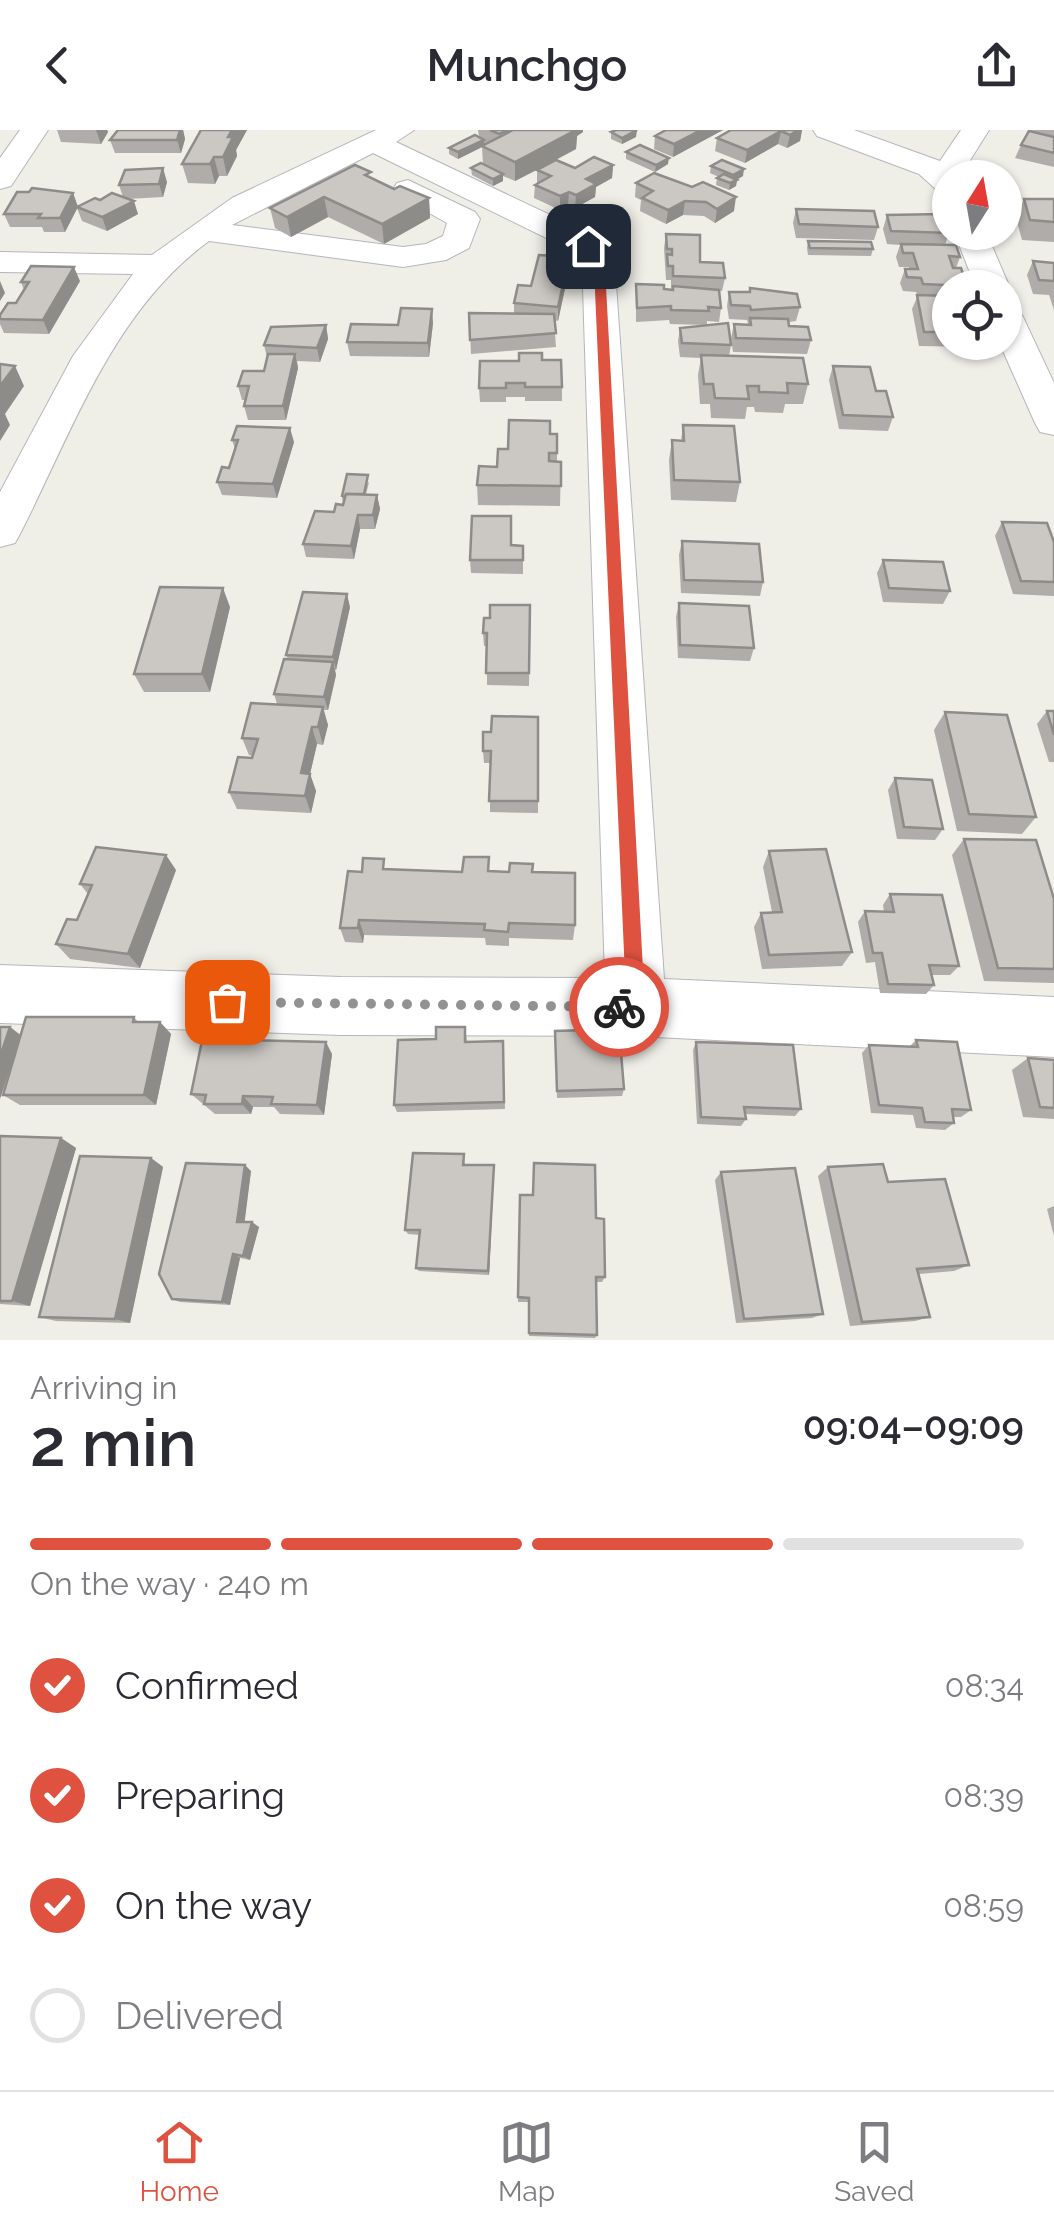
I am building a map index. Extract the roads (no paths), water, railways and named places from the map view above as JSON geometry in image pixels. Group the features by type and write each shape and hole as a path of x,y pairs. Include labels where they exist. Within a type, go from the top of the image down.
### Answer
{"street":[{"path":"0,180 34,130"},
{"path":"827,130 911,160 932,173"},
{"path":"959,160 975,130"},
{"path":"204,230 403,257 434,252 458,242 464,219 417,192 379,157"},
{"path":"0,532 83,374 117,319 160,264 204,230 326,164 379,157 588,246 598,256 636,1007"},
{"path":"0,262 160,264"},
{"path":"1022,335 1054,345"},
{"path":"1022,355 1054,423"},
{"path":"0,994 342,1006 636,1007 1054,1027"}]}
